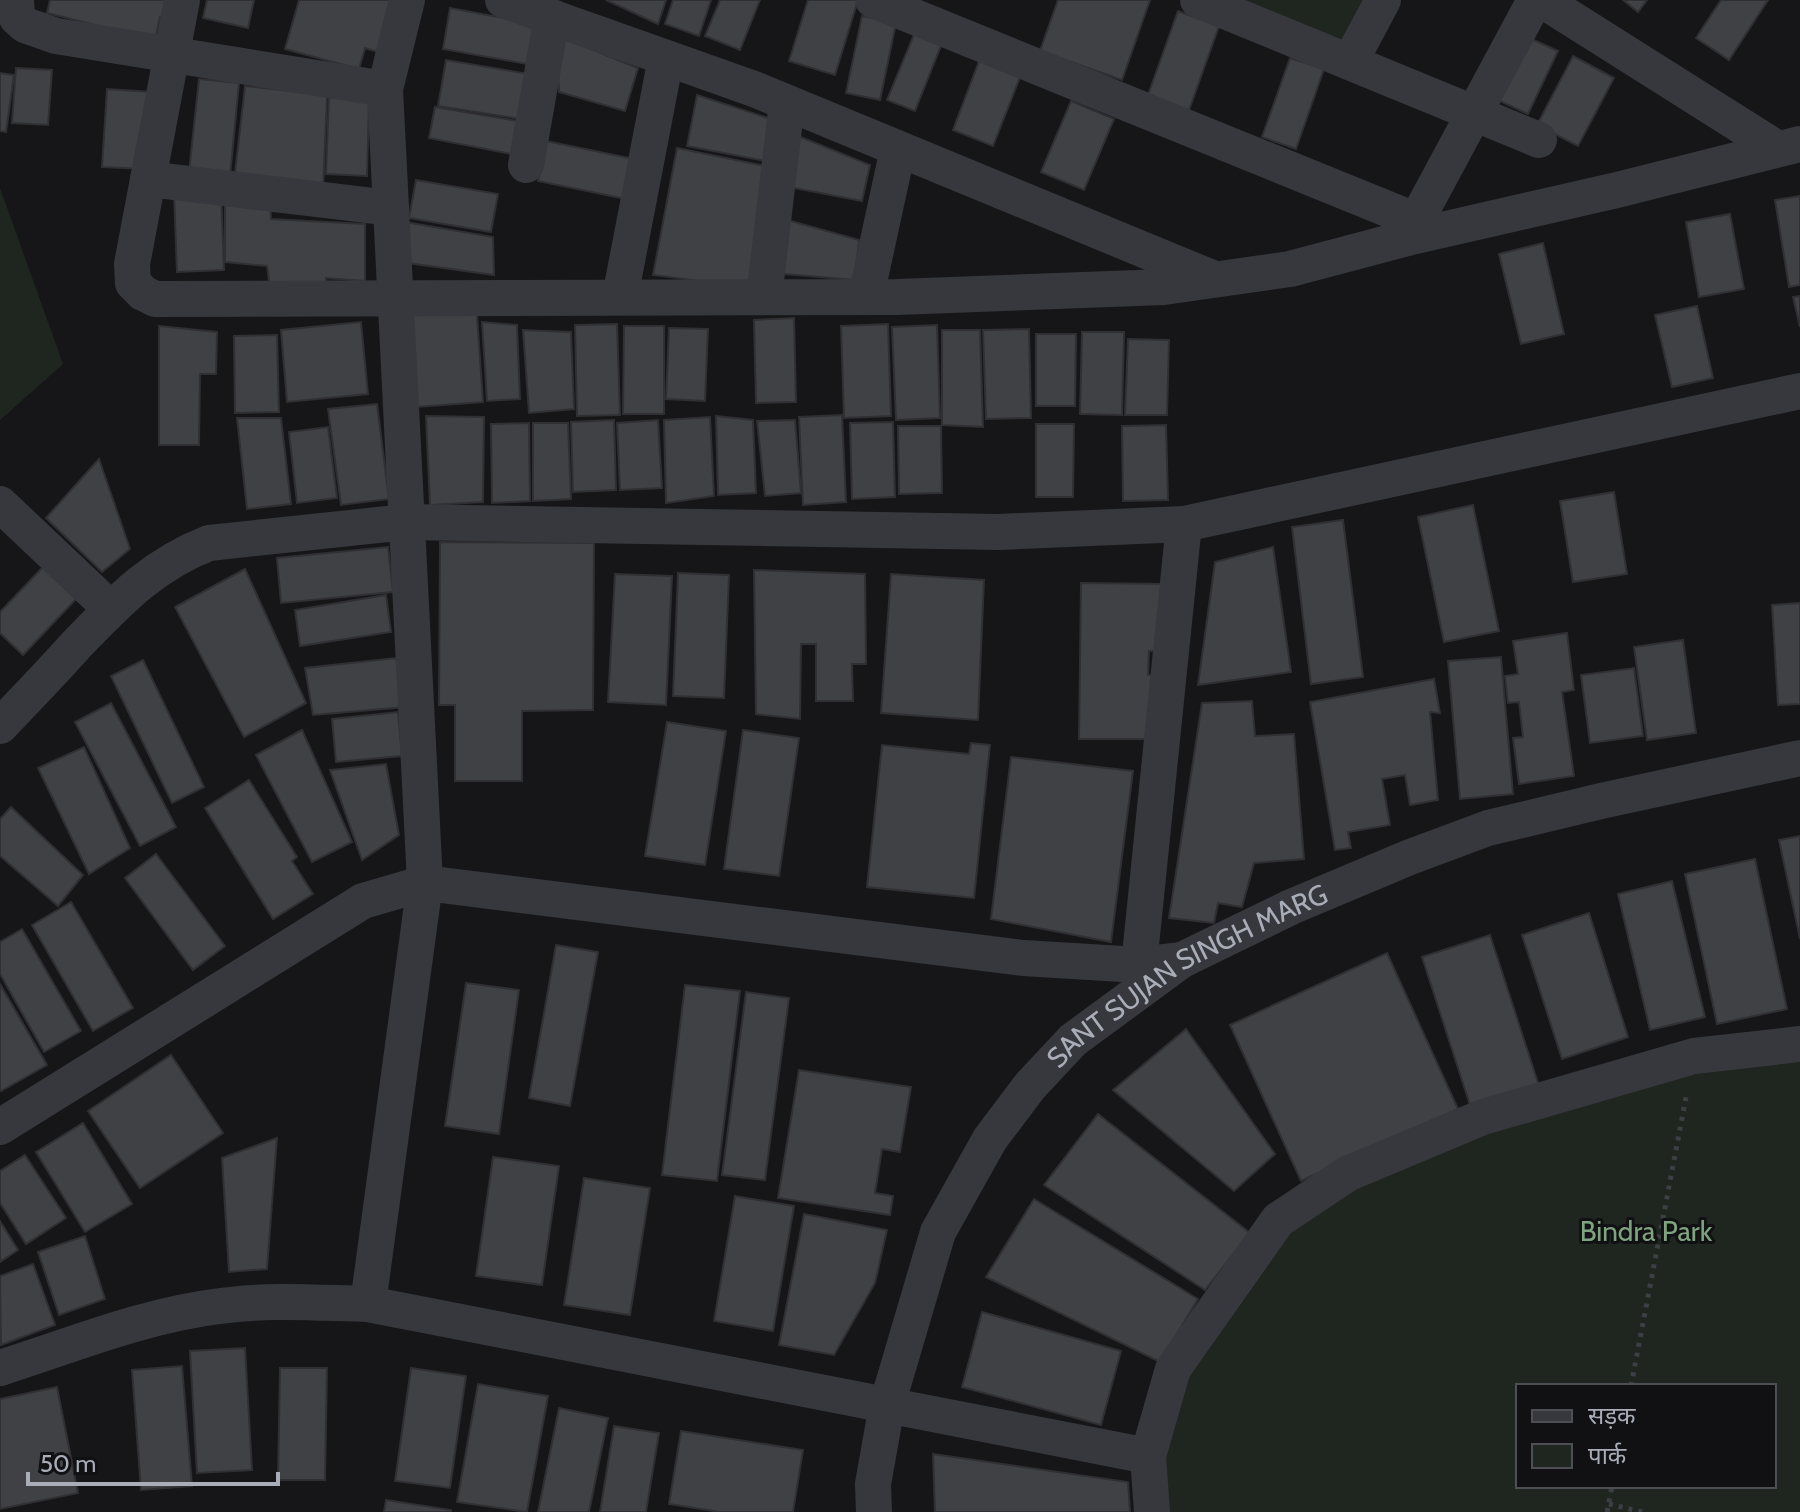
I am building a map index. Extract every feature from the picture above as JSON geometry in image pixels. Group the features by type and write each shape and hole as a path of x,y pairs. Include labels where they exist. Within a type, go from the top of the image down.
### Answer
{"street":[{"path":"182,0 132,264 133,283 155,299 866,296 1164,287 1290,269 1412,229 1617,190 1789,146"},
{"path":"368,1304 425,883 385,89 407,0"},
{"path":"503,0 787,103 1214,279"},
{"path":"873,0 1412,229"},
{"path":"1198,0 1539,140"},
{"path":"1350,62 1383,0"},
{"path":"1412,229 1535,0"},
{"path":"1542,0 1789,146"},
{"path":"526,165 552,17"},
{"path":"14,21 56,36 385,89"},
{"path":"620,297 666,58"},
{"path":"764,297 787,103"},
{"path":"866,296 898,149"},
{"path":"148,179 391,208"},
{"path":"0,726 111,609 159,567 184,552 209,543 406,522 998,532 1184,524 1800,391"},
{"path":"0,504 111,609"},
{"path":"1139,965 1184,524"},
{"name":"SANT SUJAN SINGH MARG","path":"874,1512 873,1484 887,1405 938,1232 990,1139 1030,1086 1073,1040 1182,960 1291,907 1410,857 1488,828 1800,758"},
{"path":"0,1127 363,901 425,883 1023,958 1139,965 1182,960"},
{"path":"1152,1512 1148,1456 1173,1369 1278,1220 1347,1174 1483,1117 1694,1056 1800,1044"},
{"path":"0,1368 157,1318 218,1306 269,1302 368,1304 1148,1456"}],"path":[{"path":"1631,1384 1694,1056"},
{"path":"1607,1512 1612,1488"},
{"path":"1609,1504 1642,1512"}],"green space":[{"path":"1198,0 1381,0 1350,62"},
{"path":"0,188 63,364 0,420"},
{"name":"Bindra Park","path":"1800,1044 1800,1512 1154,1512 1173,1369 1278,1220 1347,1174"}],"building":[{"path":"50,0 170,0 166,18 160,17 155,40 47,13"},
{"path":"207,0 254,0 248,28 203,18"},
{"path":"299,0 399,0 384,54 365,48 359,69 285,49"},
{"path":"606,0 666,0 658,24"},
{"path":"673,0 711,0 699,36 665,24"},
{"path":"720,0 760,0 740,50 705,36"},
{"path":"808,0 858,0 835,75 789,61"},
{"path":"1058,0 1150,0 1122,80 1040,51"},
{"path":"1623,0 1647,0 1638,12"},
{"path":"1721,0 1768,0 1729,60 1696,38"},
{"path":"450,8 541,25 533,65 443,49"},
{"path":"1178,11 1219,26 1188,113 1147,98"},
{"path":"862,16 896,23 880,100 846,93"},
{"path":"915,32 942,43 915,111 887,100"},
{"path":"556,35 638,68 625,111 559,92"},
{"path":"1527,37 1558,51 1528,114 1498,100"},
{"path":"981,56 1022,72 993,146 953,130"},
{"path":"1573,56 1614,78 1578,146 1537,125"},
{"path":"1290,58 1324,69 1296,149 1262,137"},
{"path":"446,60 535,75 527,120 438,106"},
{"path":"16,68 52,70 48,125 12,123"},
{"path":"0,73 14,75 6,132 0,131"},
{"path":"199,79 239,83 230,176 189,172"},
{"path":"245,86 327,95 323,192 234,182"},
{"path":"107,89 151,92 146,169 102,167"},
{"path":"697,95 774,120 770,162 687,146"},
{"path":"329,97 369,102 367,176 326,174"},
{"path":"1071,101 1114,119 1084,190 1041,172"},
{"path":"435,107 523,122 516,155 429,138"},
{"path":"793,134 870,165 862,201 789,187"},
{"path":"546,141 634,159 626,199 538,181"},
{"path":"677,148 770,167 755,288 653,275"},
{"path":"416,180 498,194 491,232 409,218"},
{"path":"221,191 224,270 177,272 174,193"},
{"path":"1800,196 1800,285 1789,287 1775,200"},
{"path":"270,202 271,219 365,224 365,281 326,278 326,287 270,287 267,266 225,262 225,204"},
{"path":"1730,214 1744,289 1699,297 1686,222"},
{"path":"780,218 859,240 855,280 773,273"},
{"path":"405,222 493,237 494,275 408,263"},
{"path":"1543,243 1564,334 1521,344 1499,254"},
{"path":"1800,296 1800,327 1793,297"},
{"path":"476,301 483,402 416,407 409,305"},
{"path":"1697,306 1713,378 1672,387 1655,315"},
{"path":"794,318 796,402 756,403 754,320"},
{"path":"361,322 368,394 287,402 281,330"},
{"path":"482,322 517,325 520,399 487,401"},
{"path":"617,324 620,415 577,416 575,325"},
{"path":"888,324 891,416 844,418 841,326"},
{"path":"937,325 940,418 896,420 892,327"},
{"path":"159,326 217,332 216,374 200,374 199,445 159,445"},
{"path":"624,326 664,326 664,414 623,414"},
{"path":"669,328 708,329 705,401 666,399"},
{"path":"1029,329 1031,418 986,419 983,330"},
{"path":"523,330 571,332 574,409 529,413"},
{"path":"942,330 980,330 983,427 942,425"},
{"path":"1082,332 1124,332 1122,415 1080,414"},
{"path":"1036,334 1076,334 1075,406 1036,406"},
{"path":"277,335 279,412 235,413 234,336"},
{"path":"1128,339 1169,340 1167,415 1125,415"},
{"path":"377,404 389,499 341,505 328,409"},
{"path":"842,415 846,502 803,505 799,417"},
{"path":"426,416 484,417 483,502 430,505"},
{"path":"716,416 753,420 756,493 718,495"},
{"path":"710,417 714,496 666,503 664,420"},
{"path":"237,418 281,418 291,504 247,509"},
{"path":"614,420 616,490 573,492 571,422"},
{"path":"658,420 662,488 620,490 617,423"},
{"path":"795,420 801,493 765,496 757,421"},
{"path":"893,422 895,497 852,499 850,423"},
{"path":"529,423 530,501 492,503 491,424"},
{"path":"533,423 568,423 571,499 533,501"},
{"path":"1036,424 1074,424 1073,497 1036,497"},
{"path":"1166,425 1168,500 1123,501 1122,426"},
{"path":"898,426 941,426 942,493 899,494"},
{"path":"328,427 337,498 297,503 289,432"},
{"path":"99,459 130,549 102,572 46,518"},
{"path":"1614,492 1627,574 1573,582 1560,501"},
{"path":"1473,505 1499,631 1444,642 1418,517"},
{"path":"1343,520 1363,677 1311,684 1292,527"},
{"path":"440,542 594,543 593,710 522,711 522,781 455,781 455,705 439,705"},
{"path":"388,547 393,592 281,603 277,558"},
{"path":"1273,547 1291,672 1198,685 1215,562"},
{"path":"43,567 76,599 23,655 0,633 0,612"},
{"path":"245,569 306,703 244,737 175,607"},
{"path":"754,570 865,574 866,664 852,664 853,701 816,701 816,644 801,644 800,719 756,714"},
{"path":"678,573 729,575 724,698 673,696"},
{"path":"615,574 672,576 666,705 608,702"},
{"path":"891,574 984,580 978,720 881,713"},
{"path":"1081,583 1171,584 1163,651 1149,651 1148,675 1163,675 1152,739 1079,739"},
{"path":"386,595 391,632 300,646 295,610"},
{"path":"1800,603 1800,704 1778,705 1772,605"},
{"path":"1567,633 1574,690 1562,692 1574,776 1519,784 1513,738 1523,737 1519,702 1508,703 1505,676 1518,674 1513,641"},
{"path":"1683,640 1696,733 1647,740 1634,647"},
{"path":"1501,657 1513,794 1460,799 1448,661"},
{"path":"396,658 406,707 313,715 305,668"},
{"path":"143,660 204,787 172,803 111,676"},
{"path":"1634,668 1643,736 1590,743 1581,675"},
{"path":"1434,679 1440,713 1430,712 1438,800 1410,805 1405,775 1382,779 1390,825 1348,832 1351,848 1335,850 1310,702"},
{"path":"1252,701 1255,736 1294,734 1304,859 1254,863 1242,907 1218,903 1214,923 1169,918 1202,703"},
{"path":"111,703 176,827 140,846 75,722"},
{"path":"398,712 402,756 336,762 332,719"},
{"path":"667,722 726,731 705,865 645,856"},
{"path":"302,730 352,842 312,862 256,755"},
{"path":"743,730 799,738 779,876 724,869"},
{"path":"971,743 990,745 974,898 867,887 882,745 969,754"},
{"path":"84,747 130,848 89,874 38,768"},
{"path":"1011,757 1133,771 1111,942 991,919"},
{"path":"386,764 399,835 362,860 330,770"},
{"path":"249,780 297,857 292,861 313,894 273,919 205,808"},
{"path":"11,807 83,875 58,906 0,856 0,819"},
{"path":"1800,836 1800,939 1779,840"},
{"path":"156,854 225,946 193,970 125,878"},
{"path":"1755,859 1787,1009 1717,1024 1685,874"},
{"path":"1672,881 1705,1017 1650,1030 1618,894"},
{"path":"71,902 133,1008 93,1031 32,925"},
{"path":"1589,913 1628,1037 1562,1059 1522,935"},
{"path":"22,929 81,1031 44,1052 0,974 0,942"},
{"path":"1490,935 1539,1086 1471,1108 1422,957"},
{"path":"556,945 598,952 570,1106 529,1098"},
{"path":"1387,953 1458,1109 1301,1181 1230,1025"},
{"path":"466,983 519,990 499,1134 445,1126"},
{"path":"0,984 47,1065 1,1091 0,1090"},
{"path":"685,985 740,991 717,1181 662,1175"},
{"path":"746,992 789,998 765,1180 722,1175"},
{"path":"1186,1029 1275,1154 1234,1191 1113,1090"},
{"path":"171,1055 223,1133 140,1188 88,1111"},
{"path":"799,1070 911,1087 900,1152 882,1149 875,1193 893,1196 890,1215 778,1198"},
{"path":"1098,1114 1250,1233 1205,1290 1044,1185"},
{"path":"83,1123 132,1204 85,1232 36,1152"},
{"path":"277,1138 267,1269 229,1272 222,1158"},
{"path":"25,1155 66,1218 26,1244 0,1203 0,1171"},
{"path":"493,1157 559,1166 542,1285 476,1276"},
{"path":"584,1178 650,1188 630,1315 564,1305"},
{"path":"735,1196 794,1206 773,1331 714,1321"},
{"path":"1034,1199 1198,1299 1160,1362 986,1277"},
{"path":"804,1214 887,1230 875,1283 834,1355 779,1345"},
{"path":"0,1221 18,1250 0,1262"},
{"path":"85,1236 105,1299 59,1315 38,1252"},
{"path":"33,1264 55,1325 1,1345 0,1276"},
{"path":"982,1312 1121,1351 1101,1425 962,1387"},
{"path":"245,1348 252,1470 197,1473 190,1351"},
{"path":"182,1366 192,1486 141,1490 132,1370"},
{"path":"280,1368 327,1368 325,1480 278,1480"},
{"path":"411,1368 466,1376 450,1488 395,1481"},
{"path":"478,1384 548,1396 527,1512 457,1502"},
{"path":"57,1387 78,1493 0,1509 0,1399"},
{"path":"559,1408 608,1418 589,1512 538,1512"},
{"path":"614,1426 659,1433 646,1512 600,1512"},
{"path":"681,1431 803,1450 793,1512 720,1512 669,1504"},
{"path":"933,1454 1128,1482 1130,1512 935,1512"},
{"path":"386,1500 451,1510 451,1512 384,1512"}]}
